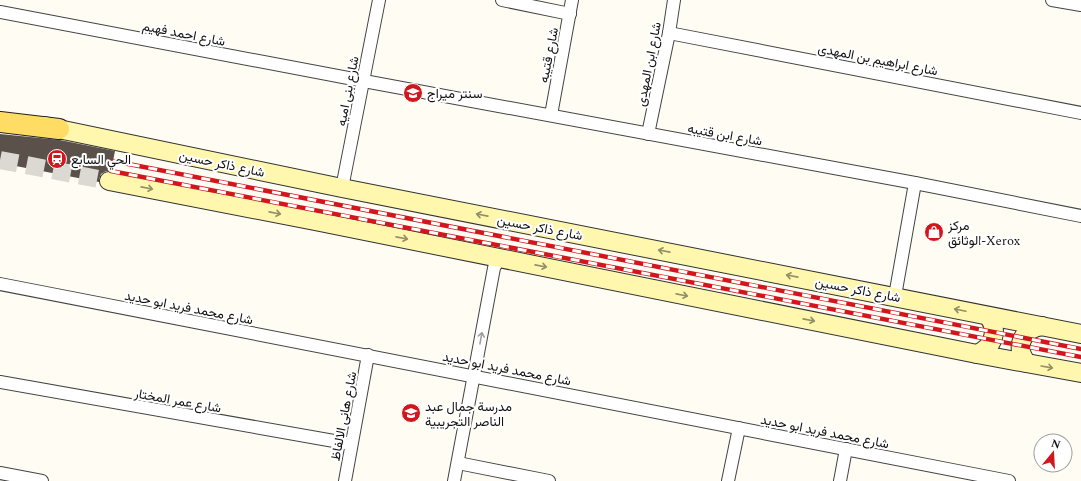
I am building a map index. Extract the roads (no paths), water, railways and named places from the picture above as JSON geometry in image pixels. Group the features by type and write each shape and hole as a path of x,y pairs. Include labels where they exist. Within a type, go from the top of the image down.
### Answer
{"main road":[{"name":"شارع ذاكر حسين","path":"0,116 342,188 895,296 1081,334"},
{"path":"0,122 59,129"},
{"path":"109,181 503,258 977,354 1081,373"},
{"path":"977,354 987,349 993,341 994,330 988,316"},
{"path":"1027,363 1021,355 1020,350 1024,335 1032,328 1042,326"}],"street":[{"name":"شارع بنى اميه","path":"342,188 379,0"},
{"path":"502,0 570,14"},
{"name":"شارع قتيبه","path":"551,115 572,0"},
{"name":"شارع ابن المهدى","path":"648,134 669,33 674,0"},
{"path":"1052,0 1081,6"},
{"name":"شارع احمد فهيم","path":"0,12 364,81"},
{"name":"شارع ابراهيم بن المهدى","path":"669,33 1081,113"},
{"name":"شارع ابن قتيبه","path":"364,81 915,183 1081,216"},
{"path":"895,296 915,183"},
{"path":"454,481 494,268 497,262 503,258"},
{"name":"شارع محمد فريد ابو حديد","path":"0,284 1009,481"},
{"name":"شارع هانى الالفاظ","path":"345,481 368,355"},
{"name":"شارع عمر المختار","path":"0,382 351,444"},
{"path":"728,481 739,428"},
{"path":"840,481 846,449"},
{"path":"458,463 549,481"},
{"path":"0,473 42,481"}],"tunnel":[{"path":"0,160 109,181"}],"railway":[{"path":"113,161 1081,349"},
{"path":"111,171 1081,357"}],"place":[{"name":"سنتر ميراج","path":"413,93"},
{"name":"الحي السابع","path":"57,159"},
{"name":"مركز الوثائق-Xerox","path":"934,232"},
{"name":"مدرسة جمال عبد الناصر التجريبية","path":"411,413"}]}
